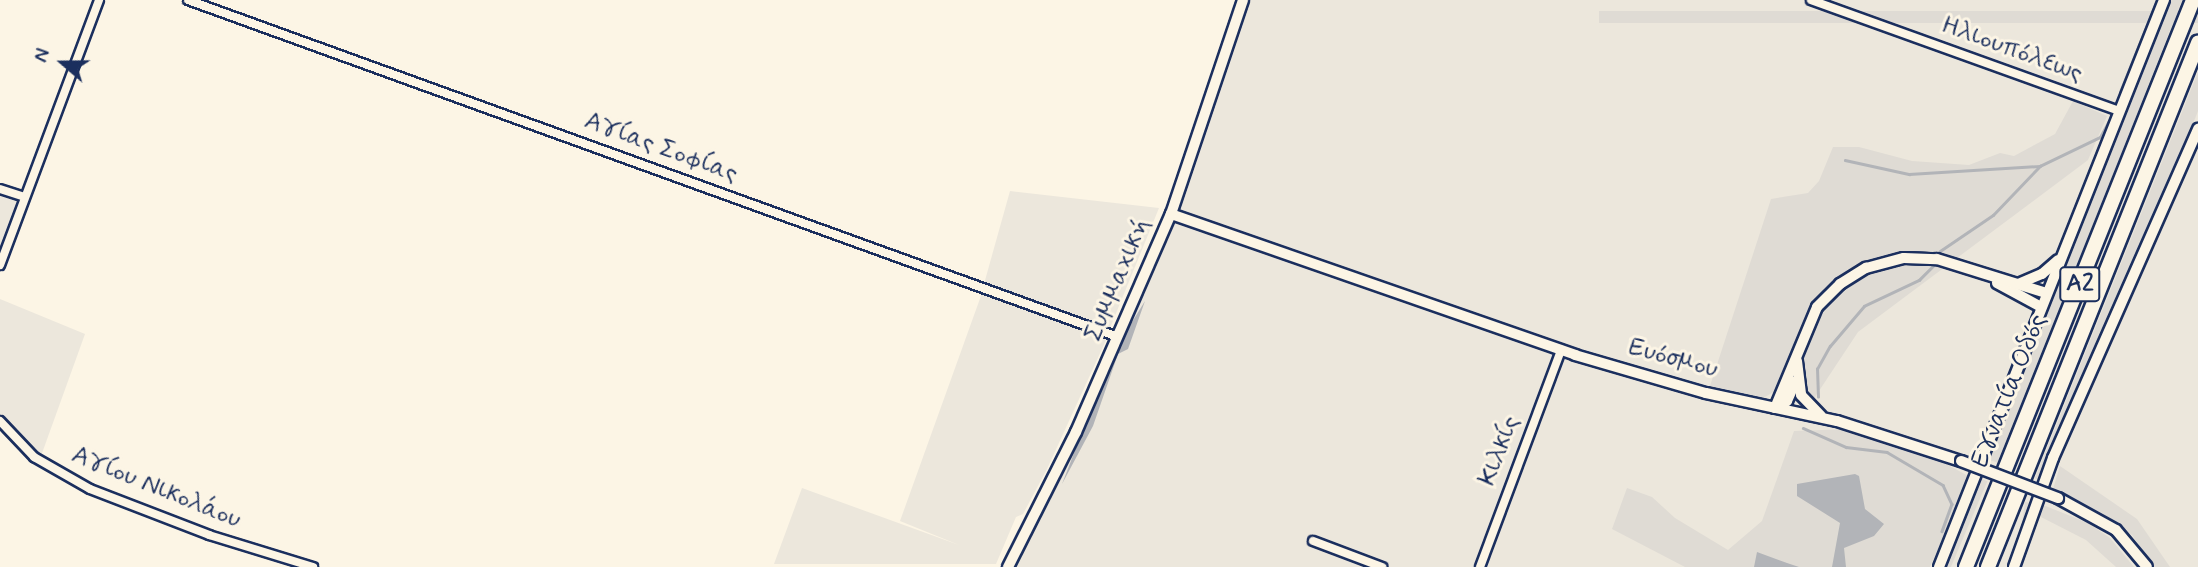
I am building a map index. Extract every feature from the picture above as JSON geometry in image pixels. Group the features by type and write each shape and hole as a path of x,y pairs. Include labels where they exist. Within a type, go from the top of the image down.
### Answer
{"highway":[{"name":"Εγνατία Οδός","path":"1966,567 2193,0"},
{"name":"Εγνατία Οδός","path":"1988,567 2198,43"}],"street":[{"path":"0,265 99,0"},
{"name":"Αγίας Σοφίας","path":"188,0 1118,337"},
{"name":"Συμμαχική","path":"1008,567 1118,337 1171,214 1243,0"},
{"name":"Ηλιουπόλεως","path":"1811,0 2120,111"},
{"path":"1938,567 2164,0"},
{"path":"2014,565 2053,458 2196,142 2198,129"},
{"path":"0,189 26,197"},
{"name":"Ευόσμου","path":"1171,214 1560,350 1775,408 1823,418 1961,461 2058,498 2116,530 2147,567"},
{"path":"1775,408 1817,307 1840,284 1866,268 1921,258 2046,293"},
{"path":"2017,284 2042,274 2060,258"},
{"path":"1985,276 2041,307"},
{"name":"Κιλκίς","path":"1480,567 1560,350"},
{"path":"1775,408 1792,395 1797,379 1797,354"},
{"path":"1797,379 1804,401 1823,418"},
{"name":"Αγίου Νικολάου","path":"0,421 34,457 90,489 209,535 313,567"},
{"path":"1313,541 1382,567"}],"shaded area":[{"path":"1249,0 2198,0 2198,567 1014,567 1069,463 1171,221"},
{"path":"2169,0 2182,0 1999,463 1989,460"},
{"path":"1599,11 2198,11 2198,23 1599,23"},
{"path":"2198,72 2198,111 2109,336 2043,483 2035,478"},
{"path":"2073,101 2107,116 2088,160 1858,332 1811,403 1781,388 1763,398 1710,386 1771,199 1808,193 1819,181 1833,147 1859,147 1912,161 1969,165 2000,153 2014,156 2055,134"},
{"path":"1010,191 1159,208 1110,328 984,284"},
{"path":"0,195 22,202 0,261"},
{"path":"982,293 1107,338 1047,469 1023,514 1016,517 996,564 774,564 802,488 959,545 900,521"},
{"path":"0,299 85,334 41,456 0,414"},
{"path":"1145,301 1128,349 1118,354 1093,426 1062,484 1113,353"},
{"path":"1850,429 1926,453 1970,477 1930,567 1685,567 1612,529 1627,488 1652,497 1675,518 1728,550 1762,521 1794,431"},
{"path":"2060,466 2137,519 2170,567 2154,567 2132,535 2102,513 2053,489"},
{"path":"1855,474 1859,476 1865,509 1884,524 1874,536 1844,548 1846,567 1832,567 1840,523 1797,496 1797,484"},
{"path":"1980,478 1987,481 1951,567 1942,566"},
{"path":"2025,502 2032,503 2023,567 2016,567"},
{"path":"2043,505 2088,523 2110,538 2134,567 2116,567 2086,540 2039,516"},
{"path":"1757,552 1787,563 1799,567 1754,567"}],"waterway":[{"path":"2120,92 2157,0"},
{"path":"1845,160 1909,174 2040,166 2100,137 2109,121"},
{"path":"1940,251 1993,215 2040,166"},
{"path":"1818,397 1817,369 1830,346 1864,306 1919,280 1935,264"},
{"path":"1803,428 1846,447 1887,452 1943,485 1952,504 1942,531"}]}
